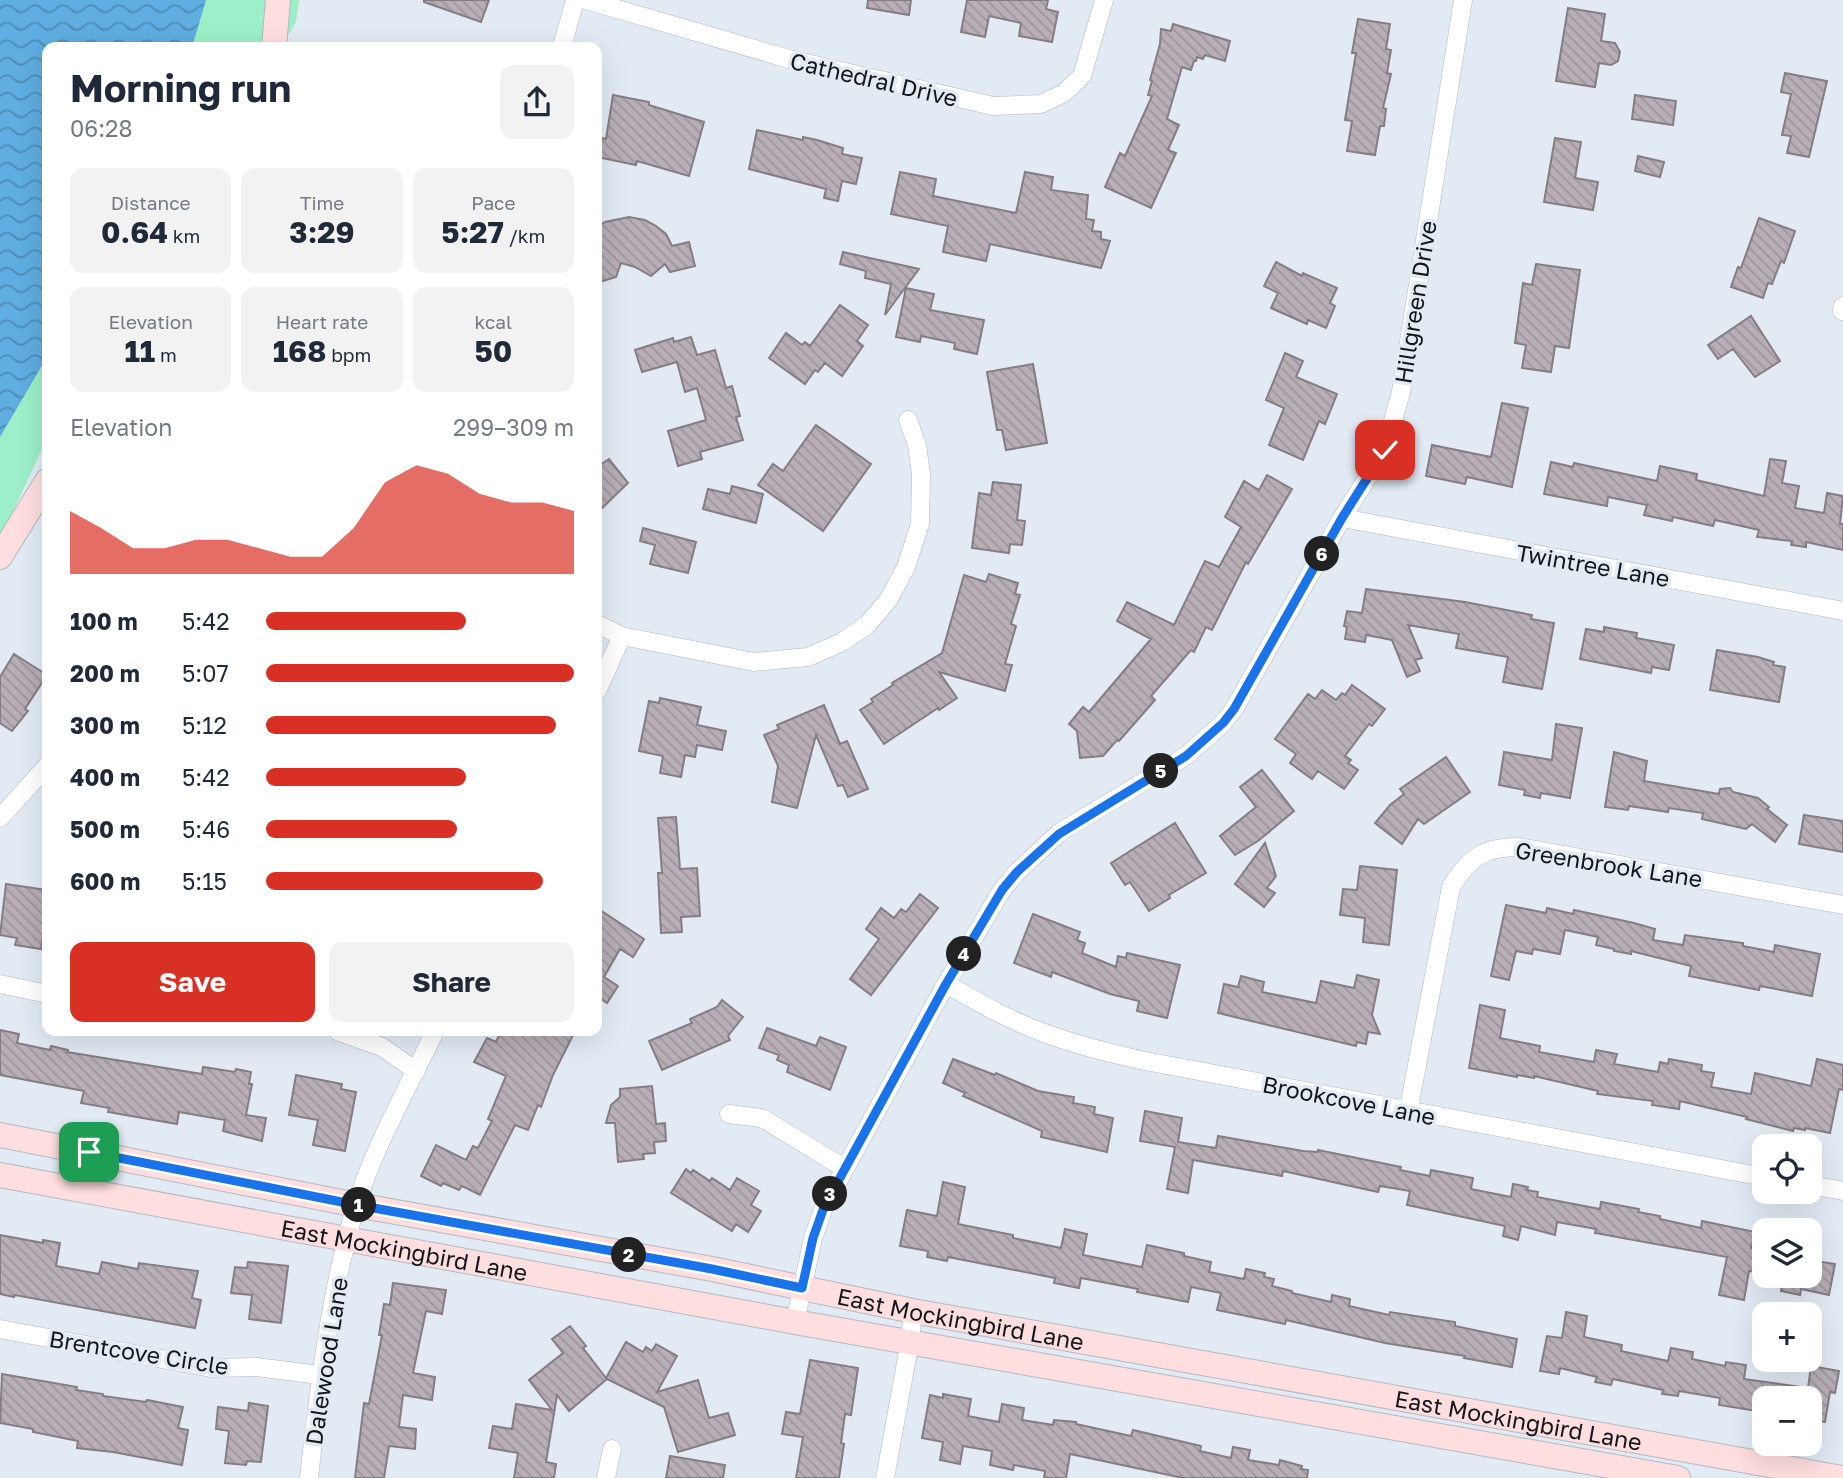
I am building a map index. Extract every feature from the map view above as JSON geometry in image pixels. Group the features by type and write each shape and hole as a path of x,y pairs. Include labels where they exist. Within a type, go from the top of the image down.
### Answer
{"main road":[{"path":"274,42 278,0"},
{"path":"0,556 42,489"},
{"name":"East Mockingbird Lane","path":"0,1135 357,1205 712,1269 913,1311 1842,1478"},
{"name":"East Mockingbird Lane","path":"0,1175 795,1322 1678,1478"},
{"path":"1424,1433 1430,1404"}],"street":[{"path":"563,42 575,0"},
{"name":"Cathedral Drive","path":"586,0 789,59 993,106 1041,104 1065,93 1082,76 1104,0"},
{"name":"Hillgreen Drive","path":"795,1322 813,1238 824,1207 946,984 1002,890 1017,872 1071,825 1186,756 1223,723 1234,709 1342,518 1385,450 1401,392 1463,0"},
{"path":"602,626 622,636 754,662 808,657 842,642 867,625 889,599 906,567 920,524 921,474 917,445 908,420"},
{"name":"Twintree Lane","path":"1342,518 1843,611"},
{"path":"602,680 622,636"},
{"path":"0,818 42,772"},
{"name":"Greenbrook Lane","path":"1408,1112 1451,887 1464,867 1486,850 1519,847 1843,905"},
{"path":"0,984 42,993"},
{"name":"Brookcove Lane","path":"946,984 1040,1032 1140,1060 1752,1175"},
{"path":"351,1036 382,1047 416,1071"},
{"name":"Dalewood Lane","path":"309,1478 320,1375 357,1205 385,1135 433,1036"},
{"path":"729,1114 762,1118 844,1168"},
{"path":"1822,1187 1843,1191"},
{"path":"885,1478 913,1311"},
{"name":"Brentcove Circle","path":"0,1329 211,1368 256,1367 320,1375"},
{"path":"606,1478 612,1449"}],"green space":[{"path":"0,0 299,0 296,22 284,42 42,42 42,449 0,540"}],"water":[{"path":"0,0 206,0 193,42 42,42 42,366 0,437"}],"building":[{"path":"424,0 489,0 481,22"},
{"path":"868,0 911,0 909,15 867,8"},
{"path":"967,0 1048,0 1046,9 1058,12 1052,42 1019,36 1021,23 989,16 985,37 961,32"},
{"path":"1568,8 1605,14 1601,41 1615,43 1620,52 1618,61 1611,65 1599,63 1595,87 1556,81"},
{"path":"1358,19 1390,24 1386,49 1391,50 1387,73 1391,74 1383,108 1386,109 1384,126 1380,126 1375,155 1347,151 1352,121 1345,120 1356,53 1352,53"},
{"path":"1173,24 1230,41 1225,61 1205,55 1203,59 1197,57 1191,70 1182,67 1167,119 1179,125 1168,150 1176,153 1151,208 1105,187 1120,153 1125,156 1152,96 1148,95 1152,81 1150,80 1160,44 1161,29 1171,31"},
{"path":"1785,73 1827,81 1809,157 1787,153 1791,136 1782,135 1791,94 1781,92"},
{"path":"613,95 649,102 649,105 704,122 689,176 637,161 636,165 602,158 602,138 606,139"},
{"path":"1635,95 1676,101 1673,125 1632,119"},
{"path":"757,130 803,140 803,137 817,140 843,148 842,154 862,158 856,184 842,181 838,201 824,198 826,189 749,169"},
{"path":"1555,138 1581,142 1575,178 1598,182 1593,210 1544,202"},
{"path":"1638,156 1664,162 1660,177 1635,171"},
{"path":"900,172 936,179 933,196 1016,213 1025,172 1053,177 1051,190 1088,195 1086,219 1094,220 1092,231 1101,232 1101,239 1110,241 1101,268 990,244 986,261 943,252 948,226 891,214"},
{"path":"629,217 645,220 666,234 672,246 689,242 695,266 670,272 665,264 651,276 621,263 616,277 602,281 602,224"},
{"path":"1759,218 1795,231 1784,263 1781,261 1763,298 1731,287 1738,267 1741,268"},
{"path":"843,252 919,269 885,315 891,284 865,278 866,271 840,264"},
{"path":"1276,262 1302,276 1303,273 1337,288 1330,303 1335,306 1326,328 1308,320 1307,324 1271,308 1278,293 1264,286"},
{"path":"1536,264 1580,270 1569,348 1555,346 1551,372 1522,368 1526,345 1515,343 1523,283 1532,285"},
{"path":"906,288 934,294 930,310 984,320 977,354 954,349 955,343 921,336 920,342 896,337"},
{"path":"840,305 868,325 857,341 863,346 842,376 825,363 818,372 815,370 805,384 769,358 786,333 802,345 805,342 810,346"},
{"path":"1751,316 1780,361 1755,377 1733,349 1718,359 1708,345"},
{"path":"691,337 697,355 715,350 726,388 732,386 740,416 736,417 743,440 700,452 702,459 678,466 668,431 706,420 697,388 685,392 677,362 642,372 635,350 673,338 674,342"},
{"path":"1285,353 1303,361 1296,377 1337,394 1325,424 1319,421 1303,460 1269,445 1284,408 1266,400"},
{"path":"1033,364 1047,443 1006,450 1002,430 997,430 987,372"},
{"path":"1502,403 1528,408 1512,487 1467,477 1465,484 1426,476 1432,445 1491,457"},
{"path":"816,425 871,464 823,531 758,485 773,464 783,471"},
{"path":"609,459 628,483 602,508 602,464"},
{"path":"1770,459 1786,461 1782,483 1799,486 1795,508 1824,513 1827,493 1843,496 1840,524 1843,524 1843,550 1806,542 1806,547 1791,545 1792,541 1757,537 1759,530 1715,520 1713,526 1673,517 1672,521 1644,515 1647,505 1608,497 1607,506 1544,494 1551,462 1573,467 1574,463 1657,481 1660,466 1697,474 1696,480 1764,496"},
{"path":"1267,475 1292,489 1248,564 1246,562 1212,630 1206,627 1194,652 1191,650 1151,696 1155,700 1119,741 1103,756 1080,758 1077,731 1069,724 1083,707 1089,712 1151,639 1117,621 1127,602 1174,625 1205,561 1219,567 1241,527 1225,517 1244,481 1259,490"},
{"path":"993,482 1021,485 1017,520 1025,521 1022,545 1010,544 1009,553 972,548 979,493 991,495"},
{"path":"732,486 763,494 756,523 703,509 708,489 730,494"},
{"path":"643,528 696,542 688,573 650,564 655,545 640,541"},
{"path":"989,574 1018,583 1015,594 1020,595 1011,624 1016,626 1005,664 1012,665 1005,691 939,672 957,698 884,744 860,710 873,702 871,699 893,685 892,683 942,653 964,575 986,582"},
{"path":"1366,589 1465,602 1532,615 1531,619 1554,623 1542,689 1503,682 1508,657 1456,648 1459,634 1408,625 1422,658 1415,660 1420,671 1407,677 1392,640 1366,635 1365,642 1345,639 1347,611 1362,613"},
{"path":"1604,627 1637,633 1636,638 1674,645 1669,670 1652,667 1651,673 1580,659 1586,629 1604,632"},
{"path":"1717,650 1758,657 1774,662 1773,665 1785,667 1779,702 1710,690"},
{"path":"14,654 42,672 42,683 25,709 28,711 12,731 0,723 0,677"},
{"path":"1352,685 1385,709 1372,726 1369,724 1345,756 1351,760 1348,763 1358,770 1344,789 1318,771 1312,779 1290,763 1296,754 1275,739 1308,694 1315,699 1322,690 1336,700 1342,693 1345,695"},
{"path":"660,698 701,707 697,725 726,731 722,750 697,745 695,757 685,755 681,777 660,773 663,756 639,751 649,701 659,703"},
{"path":"824,705 840,744 847,741 868,789 848,797 843,785 838,786 816,735 797,808 772,802 778,766 764,735 779,729 777,725"},
{"path":"1556,724 1582,728 1570,798 1541,793 1540,798 1524,795 1525,790 1499,785 1504,752 1552,760"},
{"path":"1614,752 1647,761 1644,781 1719,794 1720,789 1730,788 1733,792 1758,798 1787,825 1775,842 1752,824 1746,829 1702,819 1703,813 1669,808 1668,812 1629,806 1628,810 1605,807"},
{"path":"1446,757 1470,792 1424,824 1418,819 1402,844 1375,823 1390,805 1404,794 1400,789"},
{"path":"1262,770 1294,811 1258,841 1235,855 1220,836 1256,807 1240,787"},
{"path":"1804,815 1843,821 1843,852 1799,844"},
{"path":"676,817 680,869 697,868 700,916 681,917 682,932 661,933 658,873 662,873 658,818"},
{"path":"1175,823 1206,873 1169,895 1170,898 1149,911 1130,882 1125,885 1111,863"},
{"path":"1265,843 1276,876 1267,888 1275,893 1264,907 1235,884"},
{"path":"1360,866 1397,870 1389,945 1363,942 1365,918 1340,915 1343,889 1357,890"},
{"path":"6,884 42,889 41,949 15,945 17,938 0,935"},
{"path":"920,894 938,908 871,995 850,979 879,939 866,929 881,908 894,918 901,909 906,912"},
{"path":"1506,905 1546,913 1547,908 1573,914 1574,910 1634,923 1655,929 1653,940 1683,945 1685,935 1743,943 1743,946 1774,952 1775,945 1820,954 1812,996 1760,986 1759,990 1689,976 1691,966 1631,951 1631,954 1614,951 1596,945 1598,937 1565,930 1560,954 1533,949 1532,954 1516,951 1509,980 1491,976"},
{"path":"602,911 644,939 633,957 620,949 604,977 618,986 607,1003 602,1000"},
{"path":"1033,914 1080,932 1077,940 1085,943 1082,953 1116,967 1118,956 1126,958 1127,953 1180,965 1167,1018 1137,1011 1139,1001 1110,994 1052,972 1051,977 1014,963"},
{"path":"1357,975 1379,980 1372,1015 1380,1034 1368,1032 1366,1044 1357,1042 1356,1046 1218,1013 1224,984 1238,987 1241,976 1264,982 1262,992 1316,1003 1321,981 1354,988"},
{"path":"722,1000 743,1017 728,1036 730,1040 662,1070 649,1041 692,1023 690,1019 717,1007"},
{"path":"1480,1005 1505,1010 1500,1038 1540,1046 1539,1052 1594,1062 1596,1050 1617,1054 1614,1064 1658,1072 1660,1062 1668,1064 1669,1059 1702,1065 1701,1071 1714,1073 1711,1087 1751,1094 1755,1073 1811,1086 1817,1059 1843,1065 1843,1090 1839,1089 1830,1133 1805,1128 1794,1128 1793,1131 1680,1101 1679,1109 1652,1105 1653,1101 1597,1094 1598,1091 1534,1076 1517,1077 1469,1068"},
{"path":"767,1028 816,1046 820,1037 846,1047 830,1090 787,1072 789,1065 777,1060 779,1055 759,1048"},
{"path":"0,1030 19,1034 17,1043 50,1050 51,1046 68,1050 67,1052 202,1074 203,1067 251,1072 249,1084 252,1084 246,1115 266,1118 262,1141 223,1131 225,1120 179,1112 177,1124 108,1112 109,1108 81,1103 84,1091 0,1075"},
{"path":"499,1036 572,1036 528,1130 515,1125 480,1195 462,1186 459,1190 443,1183 441,1186 421,1176 436,1145 466,1160 473,1146 478,1148 492,1121 488,1119 506,1076 474,1062 487,1038 496,1042"},
{"path":"953,1059 1038,1091 1074,1097 1073,1103 1095,1107 1094,1114 1113,1118 1107,1152 1041,1137 1042,1131 963,1096 965,1093 943,1083"},
{"path":"296,1075 342,1084 341,1089 356,1092 345,1151 313,1145 318,1120 289,1115"},
{"path":"652,1086 656,1124 665,1123 666,1141 654,1142 655,1153 643,1154 644,1159 618,1162 615,1123 606,1123 611,1105 620,1097 620,1089"},
{"path":"1145,1111 1182,1118 1178,1142 1216,1148 1218,1136 1303,1151 1318,1150 1401,1167 1400,1170 1430,1176 1431,1170 1473,1178 1471,1189 1511,1197 1513,1184 1538,1192 1537,1197 1600,1209 1601,1202 1639,1209 1638,1212 1660,1216 1660,1219 1701,1228 1702,1221 1752,1231 1752,1271 1749,1271 1744,1300 1719,1295 1727,1257 1595,1233 1596,1229 1557,1222 1555,1235 1521,1226 1518,1240 1503,1236 1505,1226 1407,1205 1410,1191 1380,1186 1378,1192 1283,1171 1282,1176 1193,1160 1188,1193 1167,1189 1175,1147 1140,1141"},
{"path":"686,1169 691,1173 693,1170 710,1181 712,1178 730,1190 737,1178 759,1191 751,1205 761,1211 748,1232 736,1224 732,1231 671,1193"},
{"path":"943,1182 965,1187 958,1224 1061,1248 1065,1229 1087,1234 1083,1255 1142,1267 1147,1245 1211,1262 1209,1272 1244,1279 1246,1269 1265,1273 1264,1277 1274,1279 1272,1286 1292,1293 1331,1302 1332,1295 1350,1299 1349,1306 1389,1315 1390,1312 1455,1322 1455,1326 1517,1339 1512,1367 1385,1343 1286,1320 1285,1324 1217,1310 1221,1293 1191,1287 1188,1302 1081,1278 1079,1288 1054,1283 1055,1278 948,1257 947,1261 927,1257 928,1251 900,1246 907,1210 937,1216"},
{"path":"0,1235 43,1243 43,1240 60,1243 56,1266 99,1274 102,1262 138,1269 139,1263 198,1271 192,1298 201,1300 195,1328 0,1294"},
{"path":"248,1262 288,1266 281,1323 249,1319 252,1295 231,1293 235,1267 247,1268"},
{"path":"1822,1262 1835,1264 1829,1295 1801,1289 1800,1295 1781,1291 1782,1288 1822,1288"},
{"path":"393,1283 446,1290 442,1314 426,1311 413,1373 435,1377 432,1400 403,1395 399,1427 416,1429 415,1449 389,1446 384,1478 355,1478 364,1403 369,1404 382,1335 379,1335 384,1304 390,1305"},
{"path":"1566,1312 1587,1316 1584,1337 1622,1345 1621,1351 1668,1361 1671,1348 1693,1352 1692,1359 1725,1366 1726,1362 1746,1365 1744,1379 1794,1386 1752,1386 1752,1410 1719,1405 1720,1398 1679,1391 1678,1396 1662,1394 1663,1390 1613,1379 1611,1385 1595,1382 1597,1377 1560,1368 1559,1374 1540,1371 1547,1336 1562,1338"},
{"path":"570,1326 606,1378 626,1342 643,1352 646,1347 652,1351 656,1344 677,1356 657,1392 698,1380 709,1418 728,1413 735,1435 678,1452 664,1407 607,1379 569,1411 557,1395 546,1462 556,1464 554,1478 514,1478 518,1453 489,1448 493,1426 512,1429 516,1404 552,1410 529,1380 563,1353 552,1339"},
{"path":"810,1360 858,1368 851,1415 845,1414 839,1478 796,1478 803,1437 782,1434 786,1412 800,1414"},
{"path":"1822,1368 1839,1371 1835,1393 1830,1392 1825,1422 1822,1422 1822,1386 1808,1386 1810,1372 1822,1372"},
{"path":"2,1374 77,1387 76,1390 103,1396 183,1407 178,1428 188,1430 182,1465 77,1448 78,1441 0,1423"},
{"path":"943,1394 971,1399 968,1416 999,1422 1002,1404 1024,1408 1022,1420 1053,1425 1054,1420 1076,1422 1131,1436 1133,1430 1201,1446 1200,1451 1231,1458 1233,1447 1250,1450 1248,1460 1279,1465 1280,1460 1302,1466 1301,1469 1308,1470 1307,1478 1183,1478 1070,1454 1066,1478 1044,1478 1045,1471 1014,1465 1013,1470 990,1465 992,1451 963,1446 960,1464 940,1460 943,1442 922,1438 930,1395 943,1398"},
{"path":"249,1403 268,1406 261,1462 247,1461 246,1465 225,1463 229,1431 216,1429 218,1407 248,1411"},
{"path":"670,1456 725,1465 723,1478 666,1478"}],"route":[{"path":"89,1152 802,1288 813,1238 824,1207 946,984 1002,890 1017,872 1059,834 1186,756 1223,723 1234,709 1342,518 1385,450"}]}
